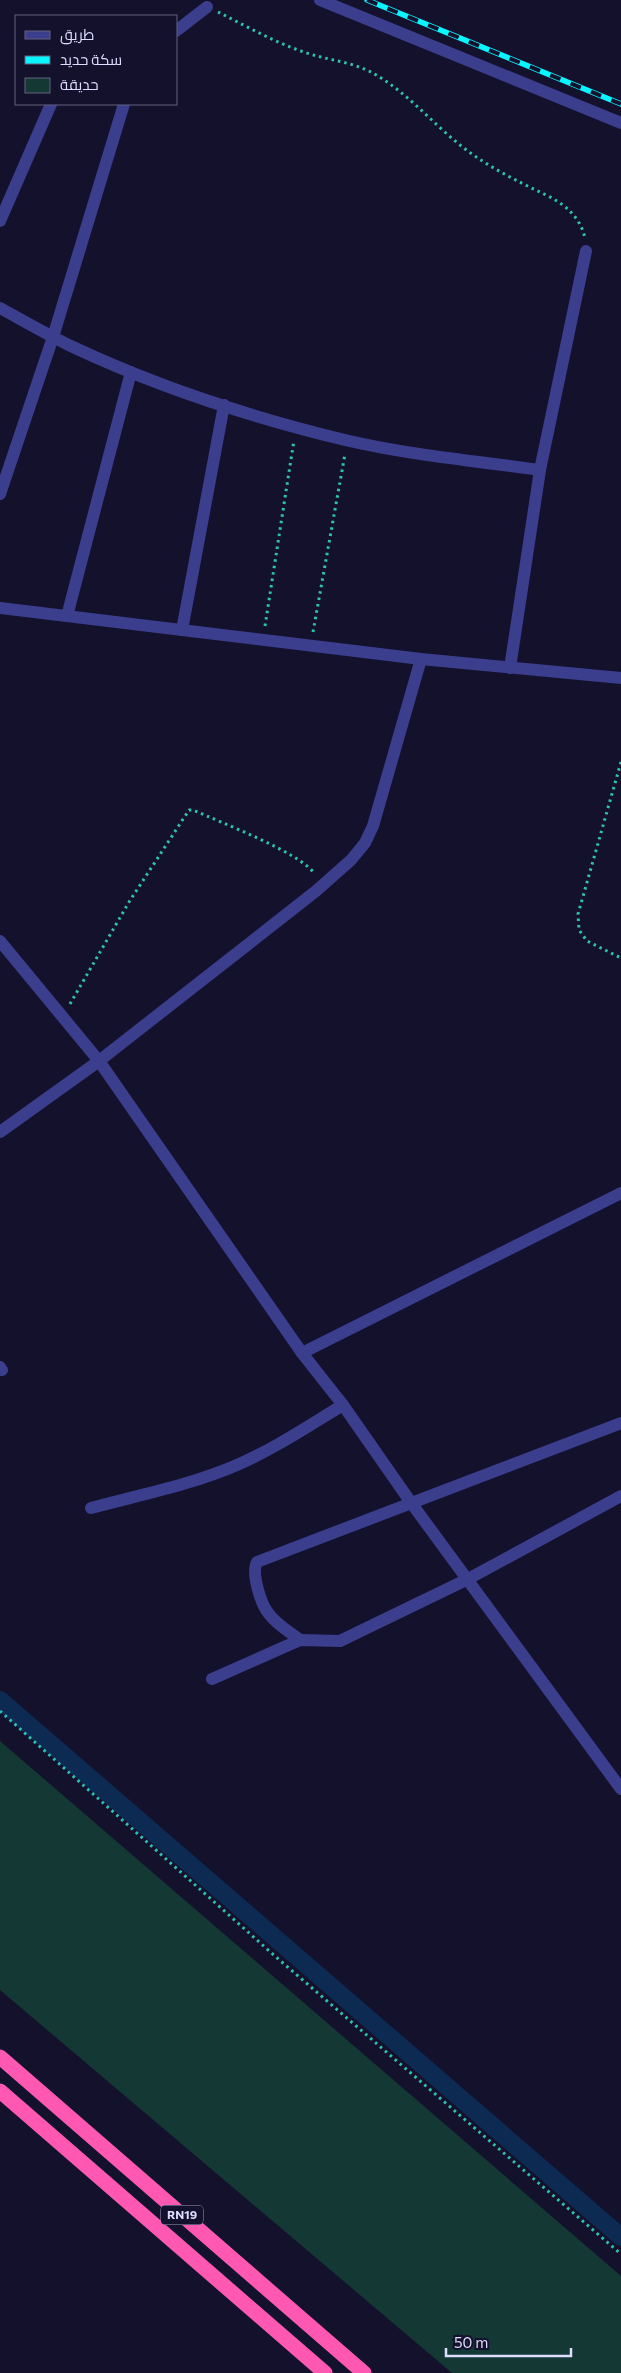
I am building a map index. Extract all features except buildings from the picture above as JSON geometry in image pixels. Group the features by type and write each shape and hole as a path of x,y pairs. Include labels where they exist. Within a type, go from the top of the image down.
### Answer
{"highway":[{"name":"RN19","path":"0,2057 364,2373"},
{"name":"RN19","path":"0,2091 325,2373"}],"street":[{"path":"320,0 621,123"},
{"path":"178,29 207,7"},
{"path":"0,222 51,105"},
{"path":"0,494 54,337 124,105"},
{"path":"510,668 540,470 586,251"},
{"path":"0,308 54,337 131,372 224,405 296,427 347,441 540,470"},
{"path":"67,616 131,372"},
{"path":"182,630 224,405"},
{"path":"0,608 421,659 510,668 620,674"},
{"path":"0,1132 99,1061 323,885 352,860 365,843 373,826 421,659"},
{"path":"0,941 99,1061 302,1353 343,1405 412,1504 621,1789"},
{"path":"302,1353 621,1193"},
{"path":"91,1508 196,1480 236,1466 278,1445 343,1405"},
{"path":"300,1640 269,1615 264,1606 257,1585 255,1569 257,1562 621,1423"},
{"path":"212,1679 300,1640 340,1642 468,1579 621,1496"}],"path":[{"path":"207,7 304,52 360,66 390,84 463,147 500,171 571,210 581,226 586,251"},
{"path":"263,639 296,427"},
{"path":"311,645 347,441"},
{"path":"621,762 578,914 579,930 586,941 621,958"},
{"path":"63,1016 129,902 189,810 193,810 293,856 311,868 323,885"},
{"path":"0,1711 290,1970 621,2254"}],"green space":[{"path":"0,1741 621,2276 621,2373 452,2373 0,1990"}],"waterway":[{"path":"0,1700 621,2237"}],"railway":[{"path":"367,0 621,104"}]}
